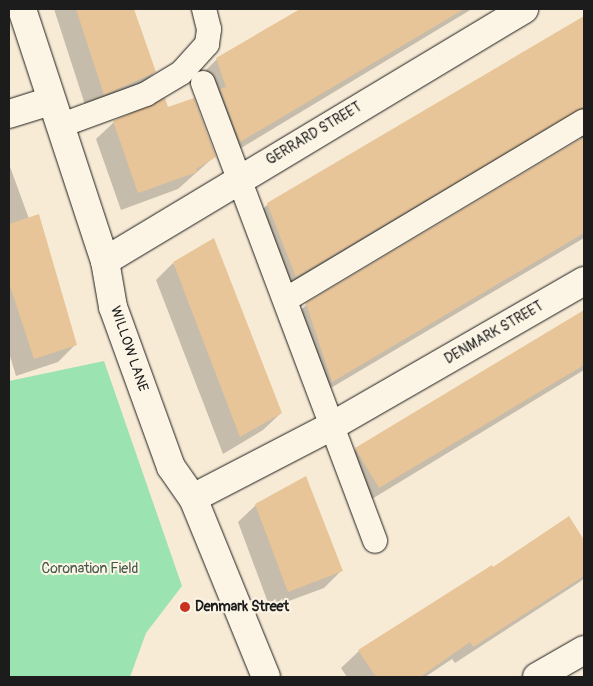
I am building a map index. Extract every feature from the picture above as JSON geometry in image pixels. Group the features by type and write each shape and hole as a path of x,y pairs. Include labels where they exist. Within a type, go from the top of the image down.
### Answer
{"street":[{"name":"WILLOW LANE","path":"22,9 55,114 105,261 113,307 168,457 193,498 266,677"},
{"name":"GERRARD STREET","path":"105,261 524,9"},
{"path":"9,114 55,114"},
{"name":"DENMARK STREET","path":"193,498 332,426 584,281"},
{"path":"537,677 584,650"}],"lane":[{"path":"55,114 146,94 181,74 207,44 209,29 204,9"},
{"path":"203,83 375,542"},
{"path":"285,300 584,121"}],"green space":[{"name":"Coronation Field","path":"104,361 182,586 146,633 130,677 9,677 9,381"}],"building":[{"path":"76,9 134,9 156,72 104,95"},
{"path":"300,9 464,9 240,142 220,89 226,87 216,58"},
{"path":"584,16 584,107 296,277 267,203"},
{"path":"165,98 168,107 194,98 216,157 196,169 197,172 138,193 113,121"},
{"path":"584,137 584,233 332,382 306,303"},
{"path":"39,214 77,345 34,359 9,283 9,224"},
{"path":"214,238 282,413 240,437 173,262"},
{"path":"584,310 584,365 379,488 355,448"},
{"path":"306,476 343,571 288,592 255,504"},
{"path":"569,516 584,540 584,576 473,647 470,642 420,677 376,677 358,650 492,565 493,567"}],"place":[{"name":"Denmark Street","path":"185,607"}]}
